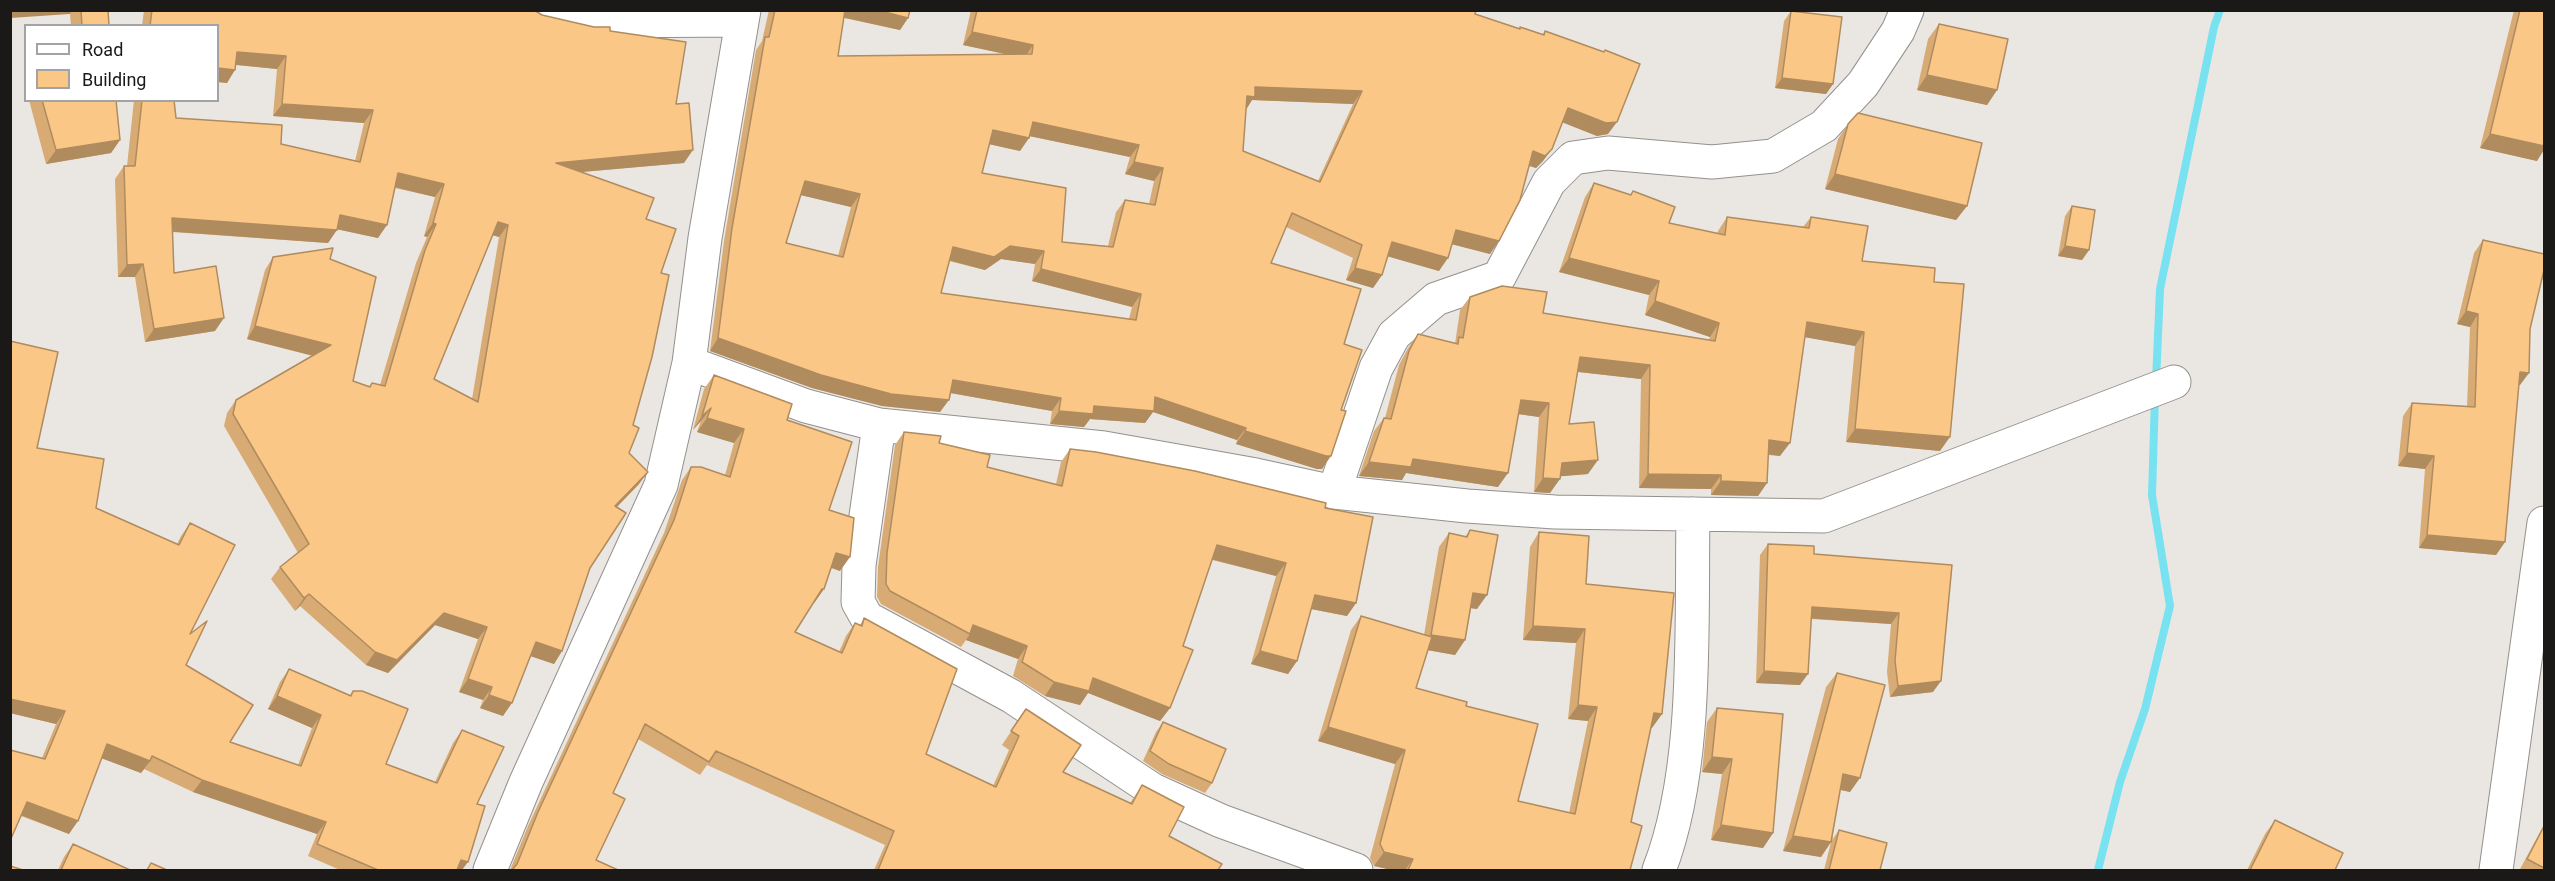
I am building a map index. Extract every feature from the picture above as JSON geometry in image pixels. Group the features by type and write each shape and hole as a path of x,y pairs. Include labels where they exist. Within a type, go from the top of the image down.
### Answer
{"street":[{"path":"490,870 526,782 661,485 689,363 705,238 743,15 589,21 538,10"},
{"path":"1334,492 1376,368 1394,335 1436,298 1499,277 1549,182 1573,158 1608,153 1712,162 1773,156 1824,126 1863,84 1898,32 1907,10"},
{"path":"689,363 806,406 879,425 1104,448 1256,475 1334,492 1522,510 1824,516 2174,382"},
{"path":"879,425 859,565 858,603 867,618 1011,696 1153,790 1221,821 1356,870"},
{"path":"1659,870 1678,805 1689,721 1693,514"},
{"path":"2496,870 2544,523"}],"building":[{"path":"81,10 108,10 109,24 82,24"},
{"path":"152,10 534,10 542,15 594,27 610,27 610,31 686,42 676,104 689,103 693,150 556,163 654,198 646,219 676,229 661,273 669,275 652,357 633,425 639,428 629,453 648,472 615,506 626,513 590,568 562,651 536,642 512,703 489,695 492,687 468,679 487,627 444,613 397,660 375,652 309,594 304,598 280,567 309,544 233,414 236,400 331,345 255,326 273,257 333,248 330,259 376,277 353,381 370,387 372,383 385,386 425,250 436,224 433,223 444,184 398,173 387,225 340,215 337,230 172,218 174,273 216,266 224,318 154,329 143,264 127,265 124,166 135,166 142,102 174,102 176,118 282,125 281,144 360,162 373,110 282,104 286,56 237,52 235,70 219,68 219,24 150,24","holes":["498,222 508,225 478,402 434,379"]},
{"path":"775,10 845,10 838,56 1032,54 1033,45 972,32 977,10 1476,10 1475,14 1520,29 1520,27 1544,35 1545,31 1640,64 1617,122 1606,123 1568,108 1552,149 1545,156 1533,151 1520,200 1499,241 1456,230 1448,258 1392,242 1382,275 1355,268 1362,245 1292,213 1271,263 1361,289 1344,344 1362,350 1341,410 1346,411 1331,456 1326,456 1245,431 1246,428 1155,397 1154,411 1094,406 1093,414 1059,411 1061,398 953,380 949,400 891,394 821,375 718,338 732,228 765,37 769,37","holes":["1255,87 1362,91 1320,182 1243,151 1247,96 1255,97","1033,122 1139,145 1134,162 1163,168 1155,205 1125,200 1113,247 1062,242 1066,188 982,173 993,130 1029,138","805,181 860,194 843,257 786,243","1010,246 1044,251 1041,269 1141,294 1136,320 941,293 953,247 994,257"]},
{"path":"877,10 910,10 908,18"},
{"path":"2520,10 2544,10 2544,146 2490,134"},
{"path":"1791,11 1842,17 1833,84 1782,78"},
{"path":"1939,24 2008,39 1997,90 1927,75"},
{"path":"43,102 116,102 120,140 56,150"},
{"path":"1858,113 1982,143 1967,206 1835,174 1848,124"},
{"path":"1594,183 1631,195 1633,191 1675,207 1669,223 1725,235 1727,217 1809,228 1811,217 1868,226 1862,261 1935,268 1934,282 1964,284 1950,437 1855,429 1864,332 1807,322 1790,443 1769,440 1767,483 1721,481 1721,475 1648,474 1650,365 1580,357 1569,424 1594,422 1598,460 1562,463 1560,479 1543,478 1549,403 1521,400 1508,473 1413,459 1411,467 1369,462 1384,418 1391,419 1409,351 1418,334 1458,344 1459,337 1463,338 1470,297 1502,286 1547,292 1543,313 1715,341 1719,323 1655,301 1659,281 1569,258"},
{"path":"2072,206 2095,210 2089,250 2065,246"},
{"path":"2483,240 2544,254 2544,270 2530,329 2529,373 2520,372 2505,542 2427,535 2434,456 2407,453 2412,403 2475,407 2478,314 2466,311"},
{"path":"10,341 58,352 37,448 104,459 96,508 179,545 190,523 235,545 190,634 207,621 186,665 253,705 230,742 301,766 321,715 277,696 289,669 351,696 353,691 362,691 408,709 386,764 437,783 462,730 504,747 477,804 485,806 468,862 461,860 457,870 378,870 317,844 326,822 202,780 152,756 150,761 107,744 78,821 27,802 10,841 10,750 45,759 65,711 10,699"},
{"path":"714,375 792,404 787,420 852,442 829,510 854,518 850,557 836,553 824,589 795,632 842,653 855,623 862,626 864,618 957,669 926,754 996,787 1019,736 1011,731 1026,709 1081,745 1063,772 1132,804 1142,785 1184,807 1169,836 1222,864 1218,870 878,870 894,831 716,751 709,762 645,724 613,793 625,799 596,860 618,870 512,870 517,864 538,812 674,520 691,467 701,467 730,477 744,429 707,418 711,408 702,416"},
{"path":"904,432 941,436 939,443 990,455 987,467 1062,486 1070,449 1195,471 1326,503 1325,508 1373,517 1356,603 1315,595 1297,661 1260,651 1286,563 1217,545 1183,646 1193,650 1170,708 1093,678 1089,691 1054,682 1022,662 1027,646 973,625 970,634 890,591 886,584 887,553"},
{"path":"1470,530 1498,535 1487,595 1473,593 1465,640 1431,635 1449,533 1467,537"},
{"path":"1539,532 1589,536 1586,584 1674,593 1662,714 1654,713 1631,822 1642,826 1630,870 1408,870 1413,859 1384,852 1380,844 1405,750 1328,727 1361,616 1432,637 1416,688 1467,702 1466,706 1538,724 1518,801 1575,814 1597,707 1578,705 1585,629 1533,626"},
{"path":"1768,544 1814,546 1814,554 1952,565 1941,681 1898,686 1895,661 1899,613 1812,607 1808,674 1764,671"},
{"path":"1837,673 1885,685 1860,778 1843,774 1831,842 1793,836"},
{"path":"1717,708 1783,714 1773,833 1721,825 1732,759 1712,757"},
{"path":"1163,722 1226,749 1212,783 1169,764 1150,751"},
{"path":"2275,820 2343,853 2335,870 2250,870"},
{"path":"2544,826 2544,868 2527,859"},
{"path":"1839,830 1887,843 1880,870 1829,870"},
{"path":"73,844 130,870 61,870"},
{"path":"151,863 167,870 147,870"},
{"path":"10,866 23,870 10,870"}],"waterway":[{"path":"2156,381 2160,289 2214,27 2220,10"},
{"path":"2098,870 2120,782 2145,709 2170,606 2152,495 2155,397"}]}
